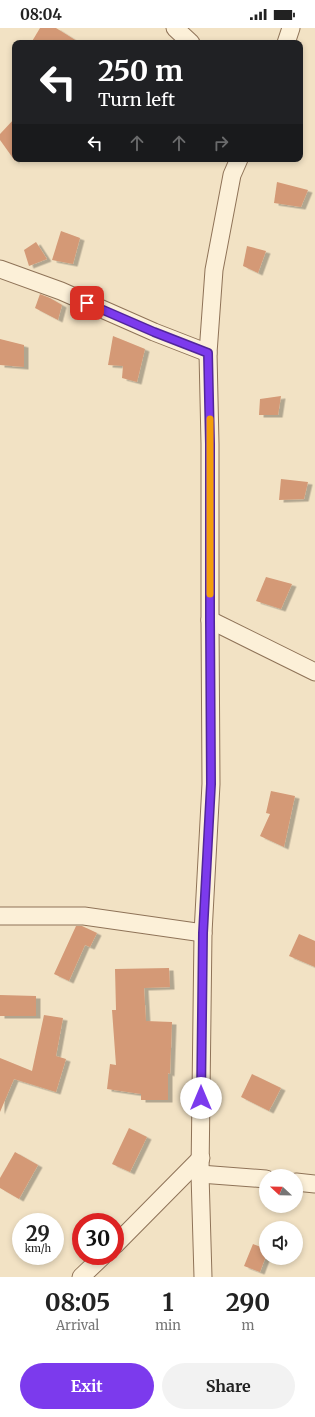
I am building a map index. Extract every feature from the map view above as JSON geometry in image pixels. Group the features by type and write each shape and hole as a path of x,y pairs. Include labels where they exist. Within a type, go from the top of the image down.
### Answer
{"street":[{"path":"175,28 188,40"},
{"path":"287,40 291,28"},
{"path":"203,1277 201,1166 203,933 211,784 210,444 208,353 214,270 232,175 238,162"},
{"path":"0,269 61,291 154,332 208,353"},
{"path":"210,620 315,672"},
{"path":"0,916 84,916 203,933"},
{"path":"201,1166 259,1178"},
{"path":"124,1237 201,1166"},
{"path":"303,1183 315,1184"},
{"path":"81,1277 94,1265"}],"building":[{"path":"40,28 56,28 75,40 33,40"},
{"path":"12,121 12,157 0,140 0,134"},
{"path":"277,182 308,190 301,207 274,203"},
{"path":"61,231 80,238 73,264 52,260"},
{"path":"36,242 47,259 29,266 24,250"},
{"path":"247,246 266,251 258,273 243,266"},
{"path":"40,294 62,305 58,320 35,308"},
{"path":"113,336 145,349 137,382 122,378 123,366 108,365"},
{"path":"0,339 24,345 24,367 0,365"},
{"path":"281,396 278,415 259,415 260,399"},
{"path":"281,479 308,482 304,499 279,500"},
{"path":"266,577 292,584 281,609 256,601"},
{"path":"271,791 295,796 284,847 260,836 270,814 266,813"},
{"path":"76,926 82,926 97,933 90,947 85,945 69,981 54,974"},
{"path":"299,934 315,941 315,967 289,956"},
{"path":"169,968 170,987 144,988 146,1021 172,1022 170,1074 168,1073 168,1100 141,1100 141,1094 107,1089 110,1064 116,1065 112,1010 116,1010 115,969"},
{"path":"0,995 36,996 36,1016 0,1016"},
{"path":"44,1015 63,1018 56,1056 66,1059 56,1092 14,1079 0,1112 0,1058 32,1071"},
{"path":"252,1074 281,1088 269,1111 241,1097"},
{"path":"129,1128 147,1137 130,1172 112,1164"},
{"path":"15,1152 38,1165 19,1199 0,1188 0,1178"},
{"path":"253,1244 259,1246 259,1265 263,1265 260,1272 244,1266"}],"slow traffic":[{"path":"210,419 210,594"}],"route":[{"path":"87,303 154,332 208,353 210,444 211,784 203,933 201,1098"}]}
